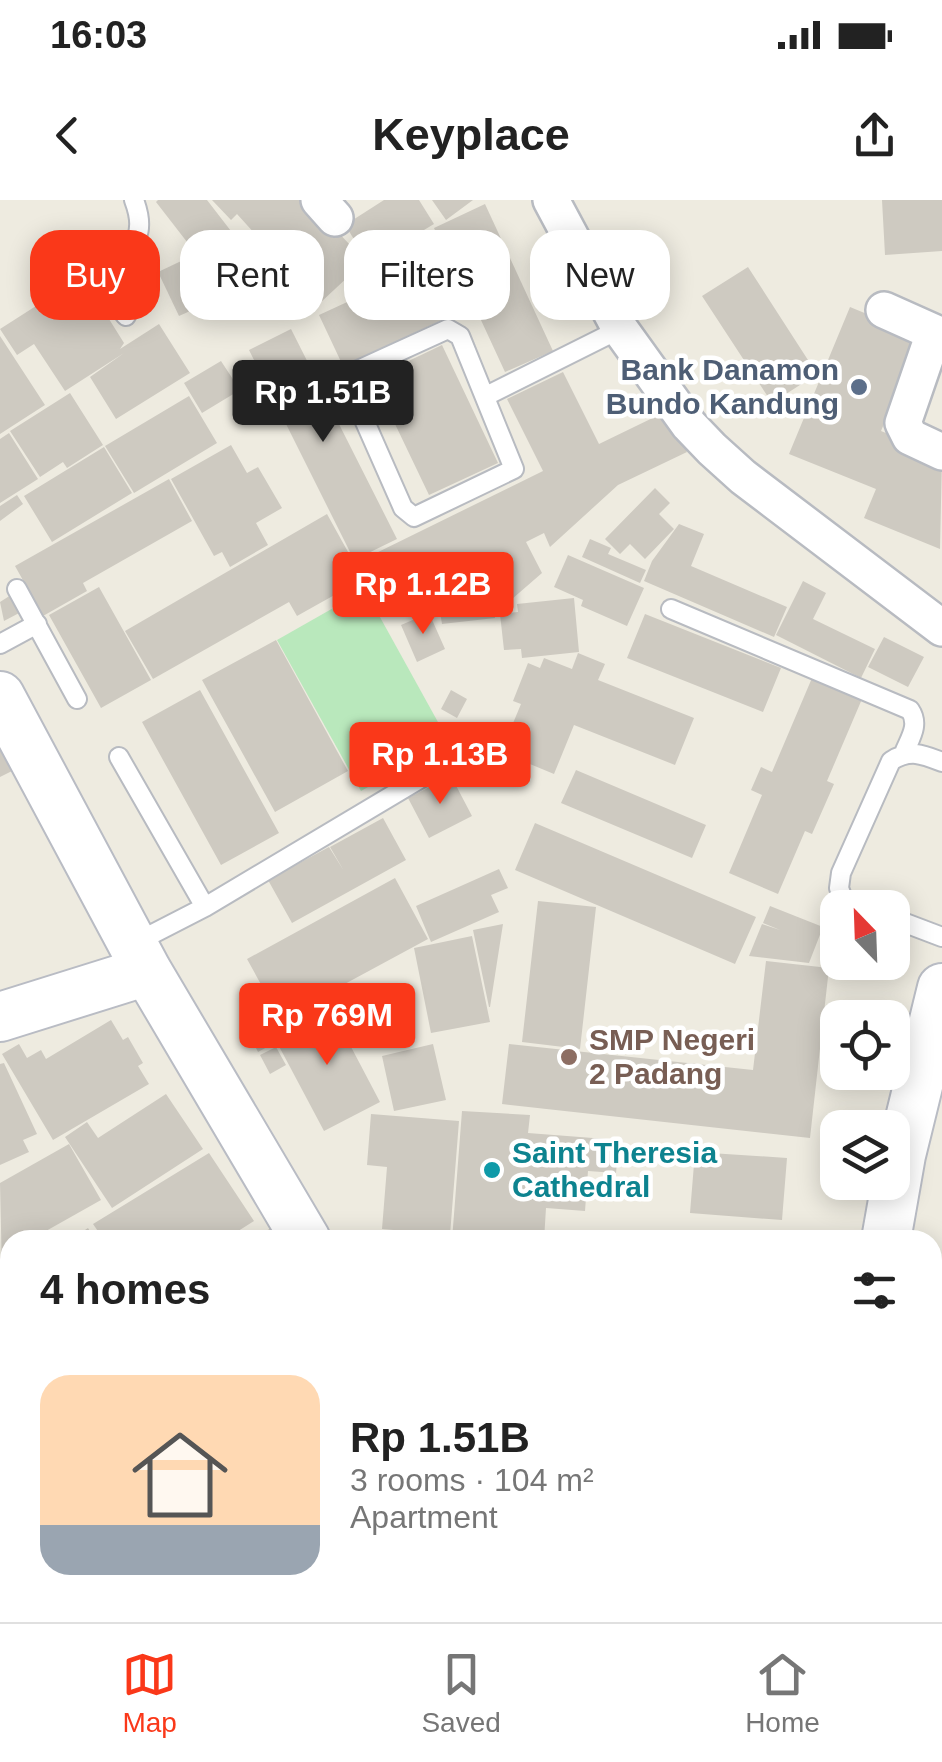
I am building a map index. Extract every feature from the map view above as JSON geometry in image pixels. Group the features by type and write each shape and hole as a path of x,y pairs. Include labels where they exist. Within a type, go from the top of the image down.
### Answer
{"street":[{"path":"551,200 620,329 712,450 942,628"},
{"path":"884,310 938,334 902,423 910,437 942,452"},
{"path":"0,696 140,958 300,1230"},
{"path":"0,1017 63,1000 140,958"},
{"path":"888,1230 904,1138 942,988"}],"lane":[{"path":"134,200 141,221 139,230"},
{"path":"448,329 460,336 486,396 514,469 421,516 407,514 349,388 350,375 448,329"},
{"path":"486,396 620,329"},
{"path":"17,589 77,699"},
{"path":"671,610 910,710 916,719 904,753"},
{"path":"0,644 37,624"},
{"path":"840,890 842,874 891,761 904,753 920,753 942,762"},
{"path":"119,757 204,907"},
{"path":"140,958 204,907 428,774"},
{"path":"910,924 942,936"}],"green space":[{"path":"365,590 449,742 361,791 277,640"}],"building":[{"path":"207,200 230,230 180,233 156,202"},
{"path":"212,200 308,200 344,239 344,281 324,299 324,230 252,230 237,214 231,220"},
{"path":"384,200 419,200 434,224 424,230 348,230 345,225"},
{"path":"432,200 473,200 446,220"},
{"path":"882,200 942,200 942,251 885,255"},
{"path":"485,204 497,230 435,230"},
{"path":"510,258 530,301 530,320 539,320 553,351 505,372 481,320 510,320"},
{"path":"180,262 179,316 160,276 160,271"},
{"path":"748,267 817,374 772,403 702,296"},
{"path":"344,303 344,320 442,320 343,366 321,320 324,313"},
{"name":"Bank Danamon Bundo Kandung","path":"850,307 908,331 918,342 881,431 942,456 940,549 864,518 876,489 789,454"},
{"path":"30,310 30,320 110,320 124,343 120,349 159,324 190,373 116,419 90,377 124,353 65,391 34,344 17,355 0,329"},
{"path":"291,329 397,539 354,560 249,350"},
{"path":"0,336 45,405 0,434"},
{"path":"442,345 498,463 429,495 373,378"},
{"path":"221,361 240,390 202,413 184,383"},
{"path":"563,372 599,444 667,411 687,452 618,485 550,547 544,533 526,542 542,573 505,605 484,563 390,608 366,558 543,471 507,399"},
{"path":"70,393 103,445 67,468 63,462 40,477 10,431"},
{"path":"189,396 217,443 134,493 105,446"},
{"path":"9,433 38,479 0,503 0,439"},
{"path":"231,445 247,473 258,467 282,508 256,523 268,545 230,567 222,552 214,556 171,479"},
{"path":"104,447 132,493 52,542 24,496"},
{"path":"169,479 192,521 83,583 87,591 43,616 15,566"},
{"path":"655,488 670,503 659,514 674,529 645,559 630,544 620,554 605,539"},
{"path":"17,495 23,504 0,521 0,506"},
{"path":"327,514 363,579 297,616 289,602 153,679 125,631"},
{"path":"679,524 704,534 691,566 787,607 774,637 644,581 652,561"},
{"path":"590,539 611,548 608,554 646,570 640,583 582,557"},
{"path":"568,555 644,588 627,626 581,606 583,600 554,587"},
{"path":"803,581 826,593 813,619 875,649 861,678 776,635"},
{"path":"491,582 495,618 442,624 440,612 432,613 430,598 439,598 438,587"},
{"path":"99,587 151,680 101,708 49,615"},
{"path":"11,595 21,612 4,621 0,602"},
{"path":"574,598 579,652 522,658 521,649 504,650 500,614 518,612 517,604"},
{"path":"429,613 445,649 417,662 401,625"},
{"path":"645,614 781,668 763,712 627,658"},
{"path":"884,637 924,657 908,687 868,667"},
{"path":"276,640 348,771 275,812 202,680"},
{"path":"578,653 605,664 598,680 694,718 675,765 574,725 554,774 501,752 521,704 513,701 528,663 540,668 544,658 572,669"},
{"path":"812,678 862,699 827,781 834,784 812,834 805,831 778,894 729,873 762,795 751,790 761,767 772,772"},
{"path":"200,690 279,833 221,865 142,722"},
{"path":"451,690 467,699 457,718 441,709"},
{"path":"0,723 24,765 0,777"},
{"path":"480,731 494,760 468,773 453,744"},
{"path":"576,770 706,825 692,858 561,803"},
{"path":"451,776 472,816 429,838 408,798"},
{"path":"383,818 406,860 292,923 268,880 329,847 344,871 330,847"},
{"name":"SMP Negeri 2 Padang","path":"535,823 756,917 735,964 515,870"},
{"path":"499,869 508,888 491,895 499,912 431,942 416,906"},
{"path":"395,878 428,939 280,1019 247,959"},
{"name":"SMP Negeri 2 Padang","path":"538,901 596,907 580,1049 522,1042"},
{"path":"770,906 820,926 809,963 749,956 762,924 780,930 763,923"},
{"path":"503,924 490,1007 489,1007 473,930"},
{"path":"472,936 490,1022 431,1033 414,948"},
{"name":"SMP Negeri 2 Padang","path":"766,961 820,967 820,980 828,980 825,1000 820,1000 820,1049 810,1138 502,1104 509,1044 753,1070"},
{"path":"329,1005 380,1102 324,1131 273,1035"},
{"path":"111,1020 123,1040 128,1037 143,1063 138,1066 149,1084 53,1140 2,1054 19,1044 27,1058 41,1050 46,1059"},
{"path":"256,1022 269,1046 258,1052 246,1028"},
{"path":"433,1044 446,1100 394,1111 382,1056"},
{"path":"276,1047 286,1065 270,1074 260,1055"},
{"path":"4,1063 37,1134 23,1140 29,1152 0,1165 0,1064"},
{"path":"166,1094 203,1149 112,1208 65,1137 87,1122 98,1138"},
{"path":"462,1111 530,1115 528,1133 619,1140 616,1173 588,1171 585,1211 546,1208 545,1230 453,1230"},
{"path":"371,1114 459,1121 450,1230 382,1229 387,1167 367,1165"},
{"path":"69,1144 101,1200 48,1230 1,1230 0,1183"},
{"name":"Saint Theresia Cathedral","path":"695,1152 787,1158 782,1220 690,1213"},
{"path":"209,1153 254,1221 240,1230 97,1230 93,1224"},
{"path":"286,1219 293,1230 268,1230"}],"place":[{"name":"Bank Danamon Bundo Kandung","path":"859,387"},
{"name":"SMP Negeri 2 Padang","path":"569,1057"},
{"name":"Saint Theresia Cathedral","path":"492,1170"}]}
